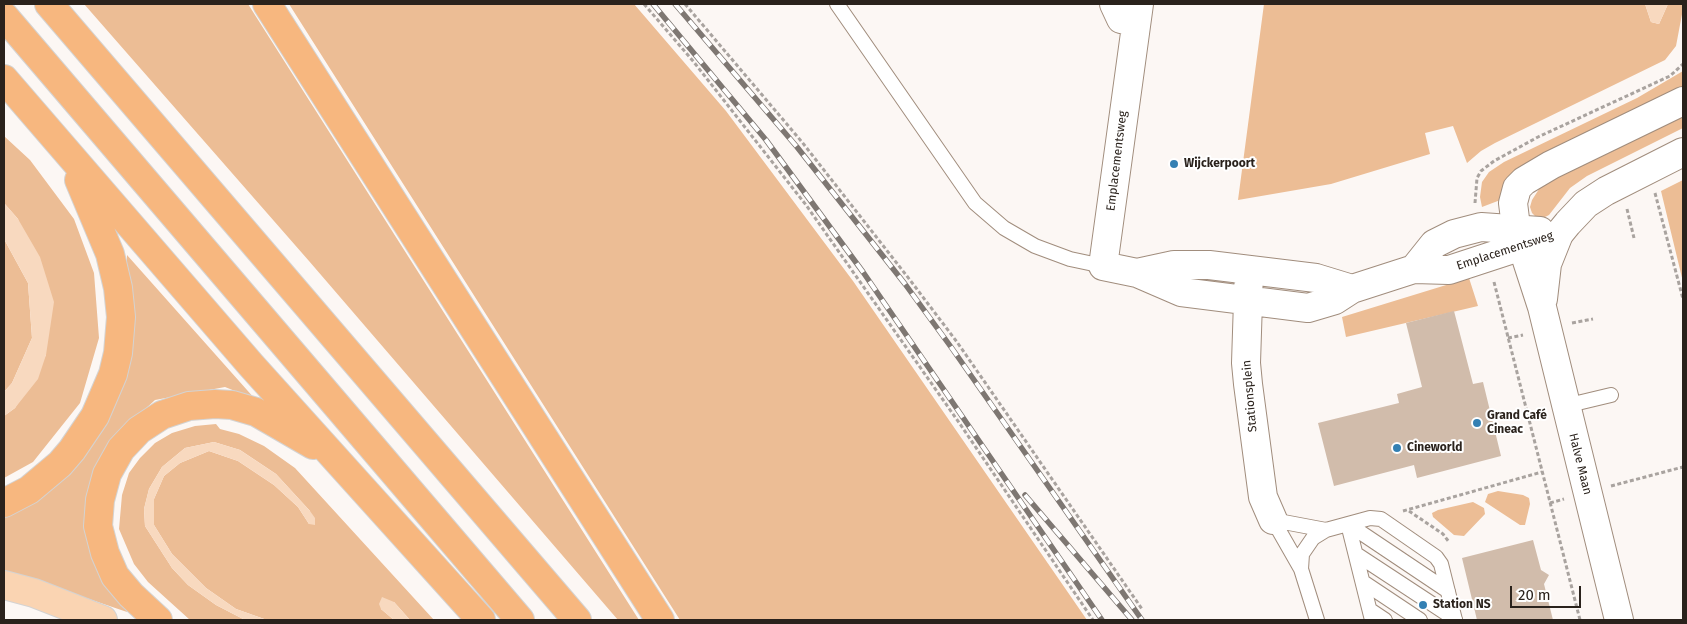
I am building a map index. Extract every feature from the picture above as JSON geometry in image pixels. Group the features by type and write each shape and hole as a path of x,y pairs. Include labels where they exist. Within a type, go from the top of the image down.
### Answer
{"highway":[{"path":"49,4 577,620"},
{"path":"266,4 660,620"},
{"path":"4,16 520,620"},
{"path":"4,80 69,157 481,620"},
{"path":"4,503 29,490 44,478 60,464 84,435 106,394 118,353 121,317 118,288 110,254 69,157"},
{"path":"158,620 115,576 105,553 98,526 100,500 107,474 121,449 139,430 162,415 189,406 232,405 256,412 336,459"}],"main road":[{"path":"4,585 34,593 103,620"}],"street":[{"name":"Emplacementsweg","path":"1114,4 1121,19 1138,13 1103,266 1137,272 1172,290 1308,308 1335,300 1352,289 1414,269 1434,244 1454,234 1481,227 1519,237 1559,234"},
{"name":"Halve Maan","path":"1619,620 1542,307 1513,215 1514,197 1524,181 1551,165 1683,101"},
{"name":"Halve Maan","path":"1542,307 1547,264 1559,234 1586,204 1606,191 1683,152"},
{"name":"Emplacementsweg","path":"1137,272 1174,265 1209,265 1316,278 1352,289"},
{"name":"Stationsplein","path":"1249,270 1246,348 1254,442 1263,497 1273,520"},
{"path":"1246,348 1288,306"}],"lane":[{"path":"837,4 975,202 1004,228 1035,246 1070,259 1103,266"},
{"path":"1565,406 1611,395"},
{"path":"1301,568 1302,554 1310,540 1326,530 1370,518 1380,519 1436,557 1441,564 1455,620"},
{"path":"1273,520 1326,530"},
{"name":"Stationsplein","path":"1273,520 1301,568 1317,620"},
{"path":"1348,524 1371,615 1385,620"},
{"path":"1348,524 1448,591"},
{"path":"1356,554 1455,620"},
{"path":"1363,582 1420,620"}],"path":[{"path":"644,4 705,76 812,213 1094,620"},
{"path":"684,4 802,142 963,350 1142,609"},
{"path":"1649,170 1683,299"},
{"path":"1563,325 1593,319"},
{"path":"1508,338 1580,620"},
{"path":"1550,503 1683,467"},
{"path":"1408,510 1542,472"}],"shaded area":[{"path":"84,4 248,4 639,620 618,620 309,261"},
{"path":"289,4 634,4 726,111 853,281 1087,620 680,620"},
{"path":"1264,4 1645,4 1651,22 1659,24 1668,4 1683,4 1683,9 1676,46 1665,60 1495,143 1481,151 1467,163 1453,126 1425,133 1430,154 1331,184 1238,200"},
{"path":"1645,4 1668,4 1659,24 1651,22"},
{"path":"1683,71 1683,92 1503,199 1482,207 1480,197 1482,182 1489,172 1504,162 1637,98"},
{"path":"1683,110 1683,128 1587,176 1570,188 1549,215 1543,218 1536,217 1532,213 1530,207 1532,200 1541,186"},
{"path":"4,136 30,160 74,219 94,273 99,338 80,403 33,462 4,478 4,416 15,408 46,355 18,219 4,203"},
{"path":"1683,180 1683,282 1661,191"},
{"path":"4,203 18,219 40,257 54,302 46,355 38,379 15,408 4,416 4,392 12,383 32,338 28,283 4,239"},
{"path":"4,239 28,283 32,338 12,383 4,392"},
{"path":"127,255 255,399 225,387 155,400 113,439 97,474 127,612 4,570 4,512 77,454 124,317"},
{"path":"1469,278 1478,306 1346,337 1342,317"},
{"path":"216,424 220,429 239,434 264,446 295,468 434,620 410,620 394,602 381,609 394,620 267,620 236,609 206,588 172,554 154,525 154,499 164,476 180,463 209,451 238,461 274,485 298,507 309,524 310,511 276,474 240,450 214,442 185,448 162,467 149,489 144,509 145,526 172,568 188,585 216,605 245,620 190,620 148,582 134,564 119,529 122,495 129,473 140,458 155,443 172,433 195,426"},
{"path":"214,442 240,450 276,474 310,511 315,518 315,525 309,524 298,507 274,485 238,461 209,451 180,463 164,476 154,499 154,525 172,554 206,588 236,609 267,620 245,620 216,605 188,585 172,568 145,526 144,509 149,489 162,467 185,448"},
{"path":"1498,491 1523,495 1529,498 1530,504 1525,525 1520,525 1485,502 1488,494"},
{"path":"1473,502 1484,508 1485,514 1464,536 1454,535 1433,517 1432,513 1438,510"},
{"path":"382,597 394,602 410,620 394,620 381,609 379,604"}],"building":[{"path":"1454,311 1473,384 1483,382 1501,456 1417,478 1414,465 1334,486 1318,423 1399,403 1397,394 1422,387 1406,323"},
{"path":"1533,540 1541,570 1549,575 1544,584 1553,620 1477,620 1462,558"}],"railway":[{"path":"653,4 766,140 863,272 1102,620"},
{"path":"675,4 797,147 905,284 1142,620"},
{"path":"1025,495 1132,620"}],"place":[{"name":"Wijckerpoort","path":"1174,164"},
{"name":"Grand Café Cineac","path":"1477,423"},
{"name":"Cineworld","path":"1397,448"},
{"name":"Station NS","path":"1423,605"}]}
